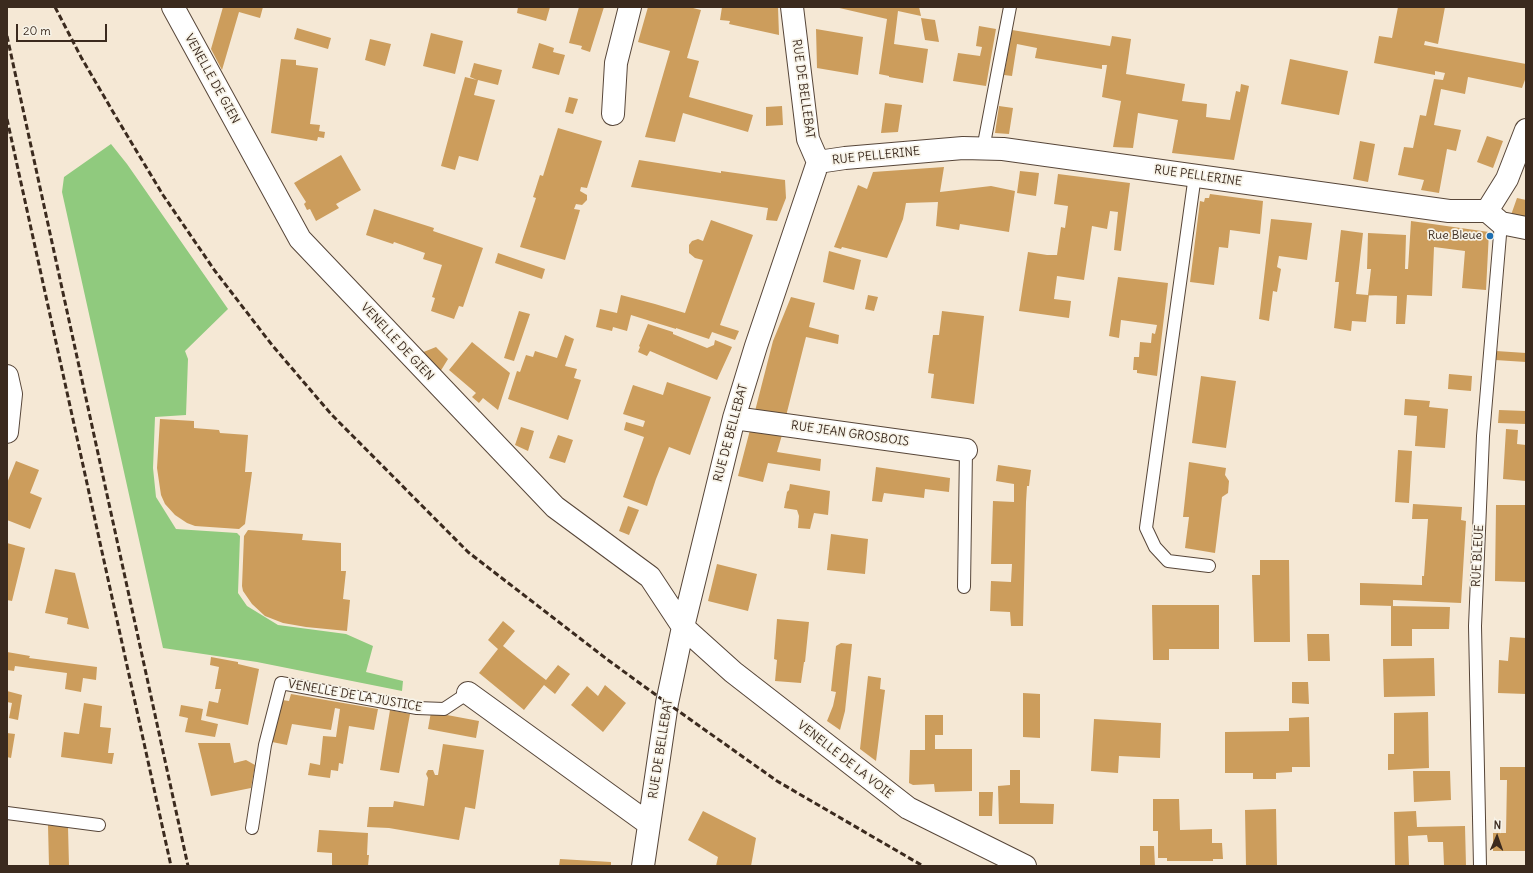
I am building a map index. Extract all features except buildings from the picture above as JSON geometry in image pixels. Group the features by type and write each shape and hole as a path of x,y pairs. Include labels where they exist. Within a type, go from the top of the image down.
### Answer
{"street":[{"name":"VENELLE DE GIEN","path":"173,7 300,239 555,507 650,577 683,627"},
{"path":"613,114 616,63 630,7"},
{"name":"RUE DE BELLEBAT","path":"643,866 667,704 683,627 734,418 756,346 818,162 808,139 792,7"},
{"path":"1494,217 1526,130"},
{"name":"RUE PELLERINE","path":"818,162 845,158 964,148 1003,149 1494,217 1526,228"},
{"path":"7,376 11,394 7,432"},
{"name":"RUE JEAN GROSBOIS","path":"734,418 966,450"},
{"name":"VENELLE DE LA VOIE","path":"683,627 733,672 908,808 1025,866"},
{"name":"VENELLE DE LA JUSTICE","path":"468,693 649,824"}],"lane":[{"path":"984,149 1010,7"},
{"path":"1195,175 1146,528 1155,547 1168,561 1209,566"},
{"name":"RUE BLEUE","path":"1480,866 1475,626 1494,217"},
{"path":"964,587 966,450"},
{"name":"VENELLE DE LA JUSTICE","path":"252,828 265,745 281,684 417,708 444,709 468,693"},
{"path":"7,813 99,825"}],"green space":[{"path":"111,144 127,164 228,309 185,351 188,359 186,415 155,417 153,468 156,497 176,529 237,533 240,536 238,593 247,606 278,625 346,634 373,646 366,672 403,681 402,691 257,662 163,648 62,192 64,177"}],"railway":[{"path":"55,7 81,57 163,195 215,271 272,345 331,414 468,552 608,660 777,781 923,866"},
{"path":"7,36 188,866"},
{"path":"7,119 171,866"}],"place":[{"name":"Rue Bleue","path":"1490,236"}]}
